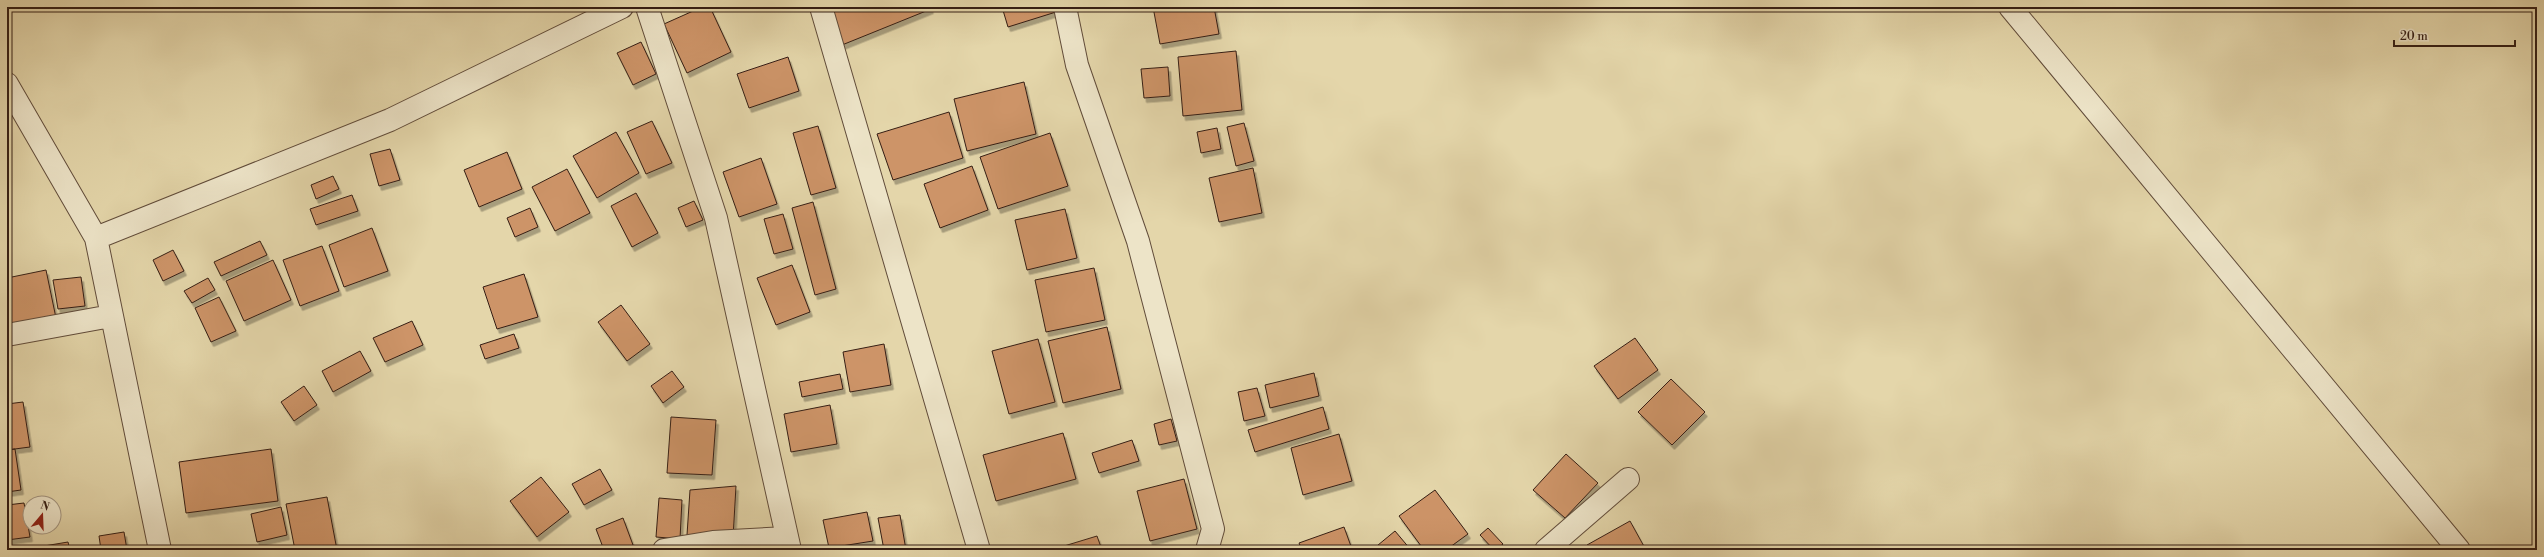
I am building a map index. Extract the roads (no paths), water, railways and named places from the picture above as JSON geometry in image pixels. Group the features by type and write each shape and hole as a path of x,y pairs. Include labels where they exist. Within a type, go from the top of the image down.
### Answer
{"street":[{"path":"96,238 390,120 622,7"},
{"path":"648,7 716,218 788,544 714,542 664,550"},
{"path":"821,7 979,550"},
{"path":"1065,7 1076,66 1138,241 1213,529 1206,550"},
{"path":"2010,7 2460,550"},
{"path":"7,84 96,238 160,550"},
{"path":"7,335 111,316"},
{"path":"1546,550 1628,479"}]}
